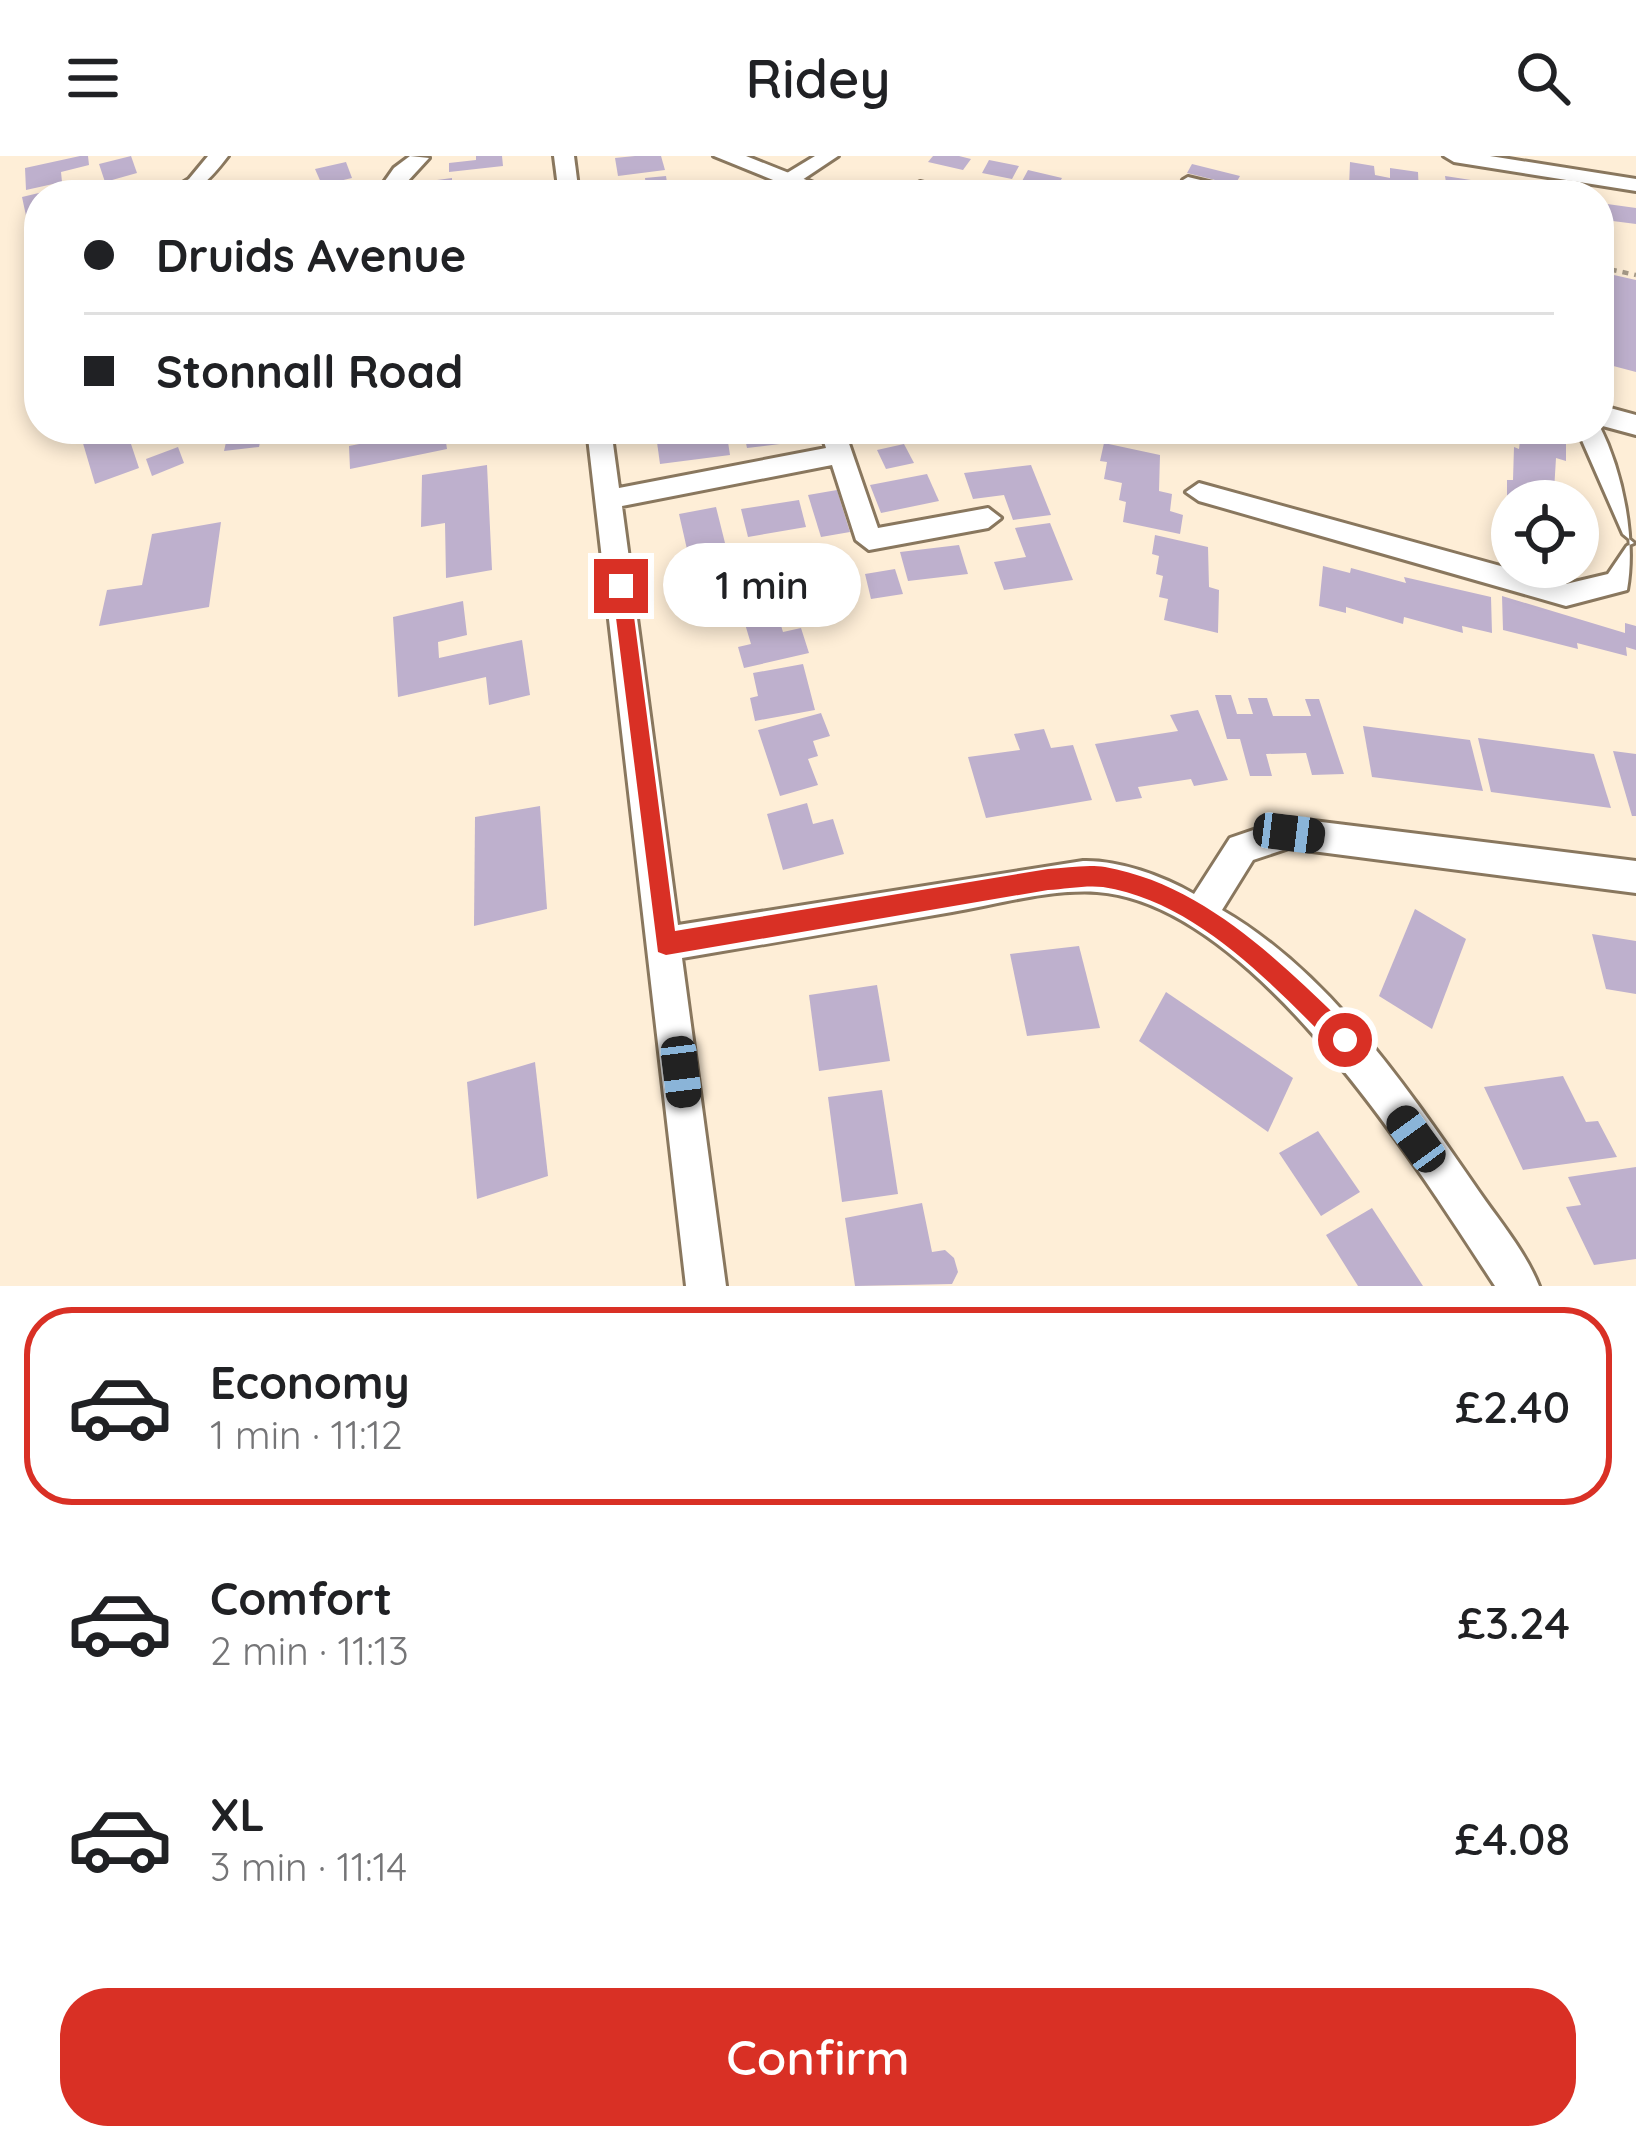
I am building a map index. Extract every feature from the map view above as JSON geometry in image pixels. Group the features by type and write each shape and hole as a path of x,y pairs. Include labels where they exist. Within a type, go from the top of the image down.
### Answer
{"street":[{"path":"198,180 218,156"},
{"path":"724,156 786,180"},
{"path":"791,180 828,156"},
{"path":"1454,156 1605,180"},
{"path":"395,180 419,157"},
{"path":"601,444 706,1286"},
{"path":"609,499 829,444"},
{"path":"838,444 869,540 988,518"},
{"path":"1596,444 1636,534"},
{"path":"1199,492 1566,595 1617,583 1636,553"},
{"path":"1267,544 1271,512"},
{"path":"1201,916 1237,848 1259,836 1289,833 1636,878"},
{"path":"666,944 1048,880 1102,877 1154,893 1201,916 1265,963 1345,1040 1519,1286"}],"building":[{"path":"88,156 89,165 61,172 62,180 26,180 25,168"},
{"path":"131,156 137,173 104,180 99,164"},
{"path":"476,156 502,156 503,166 449,172 449,163 476,160"},
{"path":"661,156 665,170 618,176 615,158"},
{"path":"933,156 971,159 963,170 928,162"},
{"path":"989,160 1019,166 1012,179 982,173"},
{"path":"346,162 352,178 320,180 315,169"},
{"path":"1350,162 1374,166 1375,175 1390,178 1390,168 1418,172 1418,180 1349,180"},
{"path":"1192,164 1240,176 1215,180 1187,173"},
{"path":"1028,170 1062,178 1061,180 1023,180"},
{"path":"1614,205 1636,208 1636,224 1614,221"},
{"path":"1614,275 1636,280 1636,372 1614,366"},
{"path":"83,444 131,444 139,468 95,484"},
{"path":"226,444 260,444 259,447 224,451"},
{"path":"446,444 447,449 350,469 349,446"},
{"path":"657,444 728,444 730,455 660,464"},
{"path":"904,444 914,463 886,469 877,450"},
{"path":"1104,444 1160,455 1159,491 1172,494 1170,511 1183,515 1180,534 1123,522 1122,483 1104,479 1107,462 1100,461"},
{"path":"1566,444 1566,461 1556,458 1555,480 1513,480 1514,447"},
{"path":"178,447 184,463 152,476 146,459"},
{"path":"487,465 492,570 446,578 445,523 421,527 422,475"},
{"path":"1031,465 1051,515 1013,520 1004,495 973,499 964,473"},
{"path":"927,474 939,501 881,513 870,485"},
{"path":"837,490 850,532 821,537 808,495"},
{"path":"799,500 806,527 748,537 741,509"},
{"path":"716,507 727,551 689,558 679,514"},
{"path":"221,522 209,607 99,626 107,590 142,585 152,534"},
{"path":"1050,523 1073,580 1004,590 994,562 1026,557 1015,528"},
{"path":"1155,535 1208,547 1209,587 1219,590 1218,633 1164,620 1168,599 1159,597 1163,576 1156,574 1159,556 1152,554"},
{"path":"959,545 968,574 908,581 900,552"},
{"path":"748,551 755,573 739,576 732,555"},
{"path":"1323,566 1350,573 1351,568 1406,583 1404,577 1491,597 1492,633 1462,626 1463,633 1404,617 1403,624 1346,607 1346,613 1319,606"},
{"path":"895,569 903,594 871,599 865,574"},
{"path":"1502,596 1625,633 1625,623 1636,626 1636,650 1626,647 1627,656 1577,643 1578,649 1503,630"},
{"path":"463,601 467,635 438,642 439,658 522,640 530,695 489,705 486,677 398,697 393,617"},
{"path":"775,606 783,632 801,628 809,653 744,668 738,647 751,644 742,614"},
{"path":"803,664 815,710 755,721 750,698 758,696 753,673"},
{"path":"1215,695 1231,695 1237,714 1253,714 1248,698 1267,698 1273,716 1311,716 1305,699 1319,699 1344,774 1312,775 1306,753 1266,754 1272,776 1250,776 1240,739 1227,739"},
{"path":"1198,710 1228,780 1194,786 1191,779 1138,787 1142,798 1116,802 1095,744 1178,731 1170,715"},
{"path":"821,713 830,736 813,741 818,756 808,759 818,785 780,796 758,730"},
{"path":"1363,726 1470,740 1483,791 1372,777"},
{"path":"1044,729 1051,748 1073,745 1092,800 986,818 968,757 1020,750 1014,734"},
{"path":"1478,738 1594,754 1611,808 1491,792"},
{"path":"1613,751 1636,754 1636,816 1632,816"},
{"path":"807,803 813,824 833,819 844,854 783,870 767,814"},
{"path":"540,806 547,909 474,926 475,817"},
{"path":"1415,909 1466,939 1432,1029 1379,996"},
{"path":"1592,934 1636,941 1636,994 1606,989"},
{"path":"1079,946 1100,1028 1027,1036 1010,954"},
{"path":"877,985 890,1061 819,1071 809,995"},
{"path":"1166,992 1293,1078 1268,1132 1139,1041"},
{"path":"535,1062 548,1176 477,1199 467,1082"},
{"path":"1563,1076 1586,1122 1598,1121 1617,1157 1523,1170 1484,1087"},
{"path":"882,1090 898,1194 842,1202 828,1097"},
{"path":"1318,1131 1360,1192 1321,1216 1279,1153"},
{"path":"1636,1167 1636,1259 1594,1265 1566,1207 1581,1205 1568,1177"},
{"path":"922,1203 932,1252 945,1250 954,1258 958,1272 952,1284 855,1286 845,1218"},
{"path":"1372,1208 1423,1286 1358,1286 1326,1235"}],"route":[{"path":"621,586 666,944 1048,880 1102,877 1154,893 1201,916 1265,963 1345,1040"}]}
